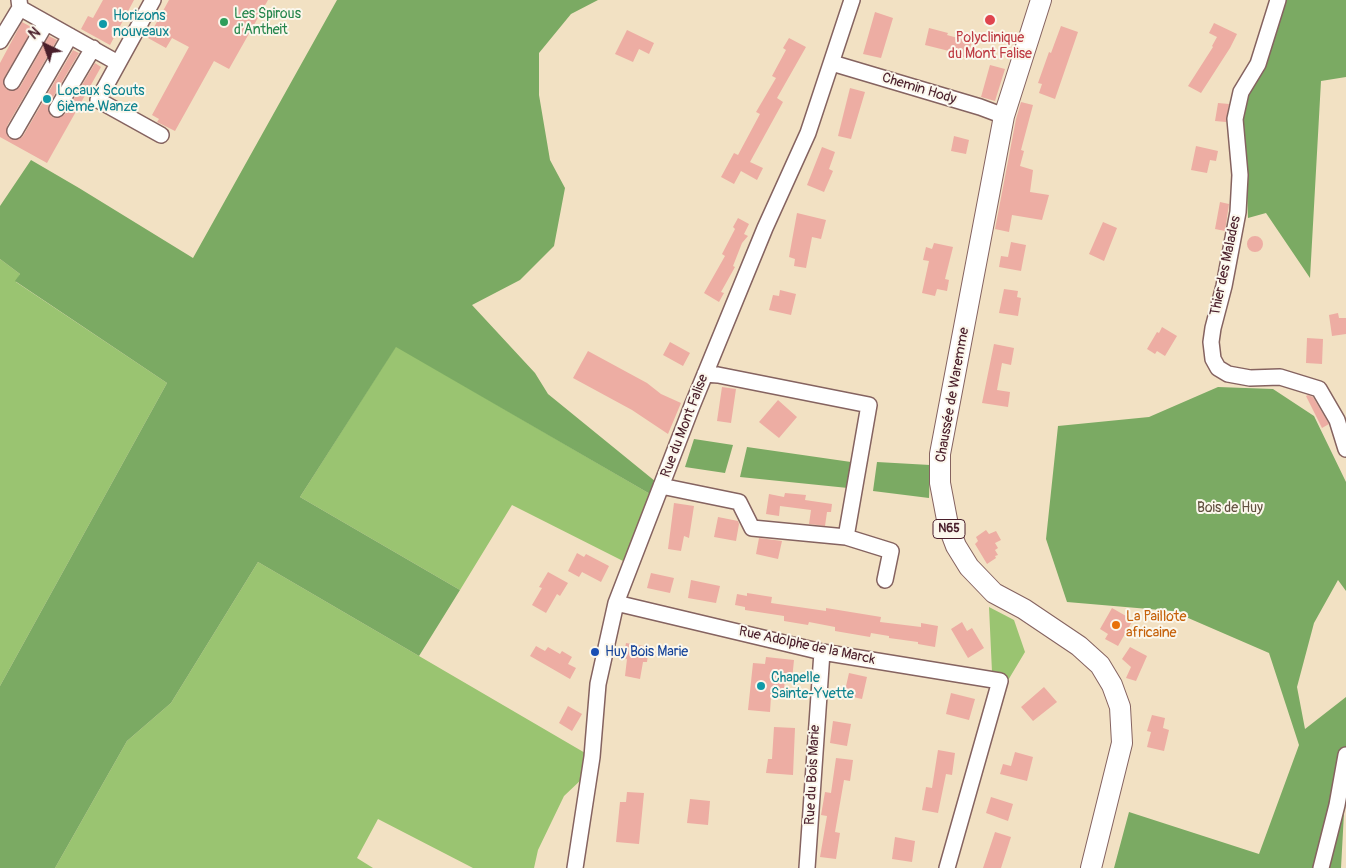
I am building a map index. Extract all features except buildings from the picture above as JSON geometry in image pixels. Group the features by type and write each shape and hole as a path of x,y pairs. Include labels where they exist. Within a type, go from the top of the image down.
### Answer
{"main road":[{"name":"Chaussée de Waremme","path":"1041,0 1004,116 940,454 940,483 948,525 956,546 969,567 994,593 1024,609 1079,646 1100,665 1112,685 1120,707 1122,743 1092,868"}],"street":[{"path":"153,0 98,100 160,135"},
{"name":"Rue du Mont Falise","path":"575,868 592,757 598,684 616,603 705,374 808,133 852,0"},
{"name":"Thier des Malades","path":"1278,0 1258,64 1241,92 1235,119 1240,175 1238,212 1211,342 1213,359 1218,368 1228,374 1250,378 1280,377 1319,389 1337,420 1346,449"},
{"path":"0,41 19,4 46,23 118,63"},
{"path":"12,82 46,23"},
{"path":"15,131 70,36"},
{"path":"57,109 92,48"},
{"name":"Chemin Hody","path":"832,63 980,107 1004,116"},
{"path":"705,374 869,405 846,537"},
{"path":"661,486 739,502 752,528 846,537 891,551 885,580"},
{"name":"Rue Adolphe de la Marck","path":"616,603 822,652 1000,681 947,868"},
{"name":"Rue du Bois Marie","path":"807,868 822,652"},
{"path":"1321,868 1337,805 1346,755"}],"green space":[{"path":"337,0 598,0 571,14 539,53 539,95 550,160 565,188 554,246 520,280 472,305 535,373 548,394 661,486 657,498 396,347 300,497 460,590 419,656 258,562 171,703 127,741 55,868 0,868 0,686 167,383 15,281 20,274 0,259 0,206 31,160 193,258"},
{"path":"1280,0 1346,0 1346,77 1321,81 1310,278 1266,213 1248,218 1243,103"},
{"path":"0,259 20,274 16,282 167,383 0,686"},
{"path":"396,346 657,498 631,565 512,505 460,590 300,497"},
{"name":"Bois de Huy","path":"1218,387 1273,389 1314,416 1346,482 1346,591 1338,580 1314,623 1297,687 1305,729 1346,697 1346,776 1341,868 1114,868 1129,812 1259,854 1299,745 1269,653 1172,611 1067,602 1046,539 1058,426 1149,417"},
{"path":"694,439 733,445 725,473 685,467"},
{"path":"747,447 851,462 848,488 740,477"},
{"path":"877,462 930,465 929,498 873,491"},
{"path":"258,562 592,757 583,778 564,796 538,850 534,868 473,868 378,819 357,858 373,868 55,868 127,741 171,703"},
{"path":"989,607 1014,620 1025,652 1007,682 992,672"}],"place":[{"name":"Polyclinique du Mont Falise","path":"990,20"},
{"name":"Les Spirous d'Antheit","path":"224,22"},
{"name":"Horizons nouveaux","path":"103,24"},
{"name":"Locaux Scouts 6ième Wanze","path":"47,99"},
{"name":"La Paillote africaine","path":"1116,625"},
{"name":"Huy Bois Marie","path":"595,652"},
{"name":"Chapelle Sainte-Yvette","path":"761,686"}]}
